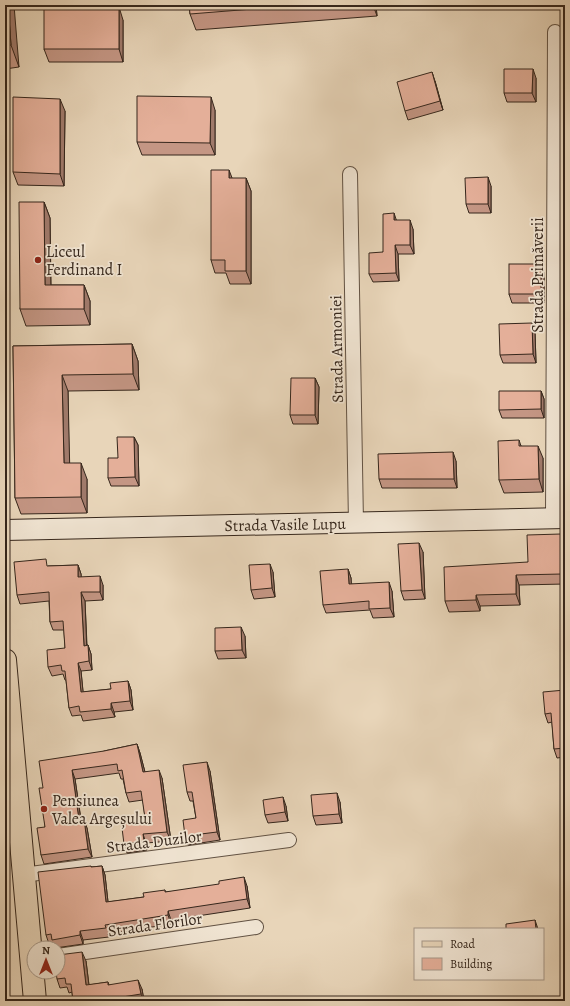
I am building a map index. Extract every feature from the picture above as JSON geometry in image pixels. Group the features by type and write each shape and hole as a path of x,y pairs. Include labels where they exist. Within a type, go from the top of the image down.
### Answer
{"main road":[{"name":"Strada Vasile Lupu","path":"5,530 559,518"},
{"path":"5,660 30,940"},
{"path":"33,980 35,1001"}],"street":[{"name":"Strada Primăverii","path":"555,32 559,518"},
{"name":"Strada Armoniei","path":"350,174 356,523"},
{"name":"Strada Duzilor","path":"23,875 289,840"},
{"name":"Strada Florilor","path":"66,955 256,927"}],"building":[{"path":"5,5 8,5 11,45 5,46"},
{"path":"189,5 303,5 190,14"},
{"path":"44,7 119,7 119,49 44,49"},
{"path":"504,69 533,69 532,93 504,93"},
{"path":"432,72 440,101 405,111 397,82"},
{"path":"137,96 211,97 210,143 137,142"},
{"path":"13,97 60,99 60,174 13,172"},
{"path":"211,170 229,170 229,178 246,178 246,271 225,271 225,260 211,260"},
{"path":"488,177 488,204 466,204 465,178"},
{"path":"19,202 44,202 45,285 84,285 84,309 20,309"},
{"path":"394,213 394,220 410,220 410,245 395,245 396,273 369,274 369,253 383,252 383,214"},
{"path":"509,264 541,264 541,294 509,294"},
{"path":"532,323 533,354 500,355 499,324"},
{"path":"132,344 133,374 62,375 64,463 81,463 81,497 15,498 13,346"},
{"path":"291,378 315,378 315,415 290,415"},
{"path":"499,391 541,391 541,409 499,410"},
{"path":"117,437 134,437 135,477 108,478 108,458 118,458"},
{"path":"519,440 519,446 538,446 539,479 499,480 498,441"},
{"path":"453,452 454,479 379,479 378,454"},
{"path":"561,534 562,574 516,575 516,594 476,595 476,600 445,601 444,567 528,562 527,535"},
{"path":"419,543 422,590 401,591 398,544"},
{"path":"46,559 47,566 78,565 78,577 100,576 100,592 81,592 84,646 88,645 89,661 78,663 81,692 111,689 110,683 128,681 130,701 111,703 111,709 80,712 79,706 69,708 65,671 62,671 61,665 48,667 47,650 65,648 63,621 50,622 49,592 17,595 14,562"},
{"path":"270,564 272,588 251,590 249,565"},
{"path":"348,569 349,584 389,582 390,608 369,609 369,601 323,605 320,571"},
{"path":"241,627 242,650 215,651 215,628"},
{"path":"565,690 565,748 554,749 551,713 545,714 543,692"},
{"path":"137,744 143,772 159,770 167,832 143,834 144,841 124,844 121,820 145,818 141,791 126,793 122,770 118,771 117,764 72,770 79,820 84,819 88,849 41,855 37,828 45,827 39,788 43,788 39,761 104,751"},
{"path":"207,762 217,832 185,836 183,820 196,818 192,792 187,792 183,765"},
{"path":"337,793 339,814 313,816 311,795"},
{"path":"283,797 285,812 265,815 263,800"},
{"path":"102,866 106,902 144,897 143,893 165,890 165,892 219,884 219,881 244,877 247,899 168,911 168,915 105,925 106,928 80,931 80,935 52,940 51,934 46,935 38,872"},
{"path":"535,920 536,928 506,928 506,924"},
{"path":"82,952 86,985 108,982 108,985 138,980 141,994 110,999 110,1001 73,1001 71,984 66,984 65,980 66,954"}],"place":[{"name":"Liceul Ferdinand I","path":"38,260"},
{"name":"Pensiunea Valea Argeșului","path":"44,809"}]}
